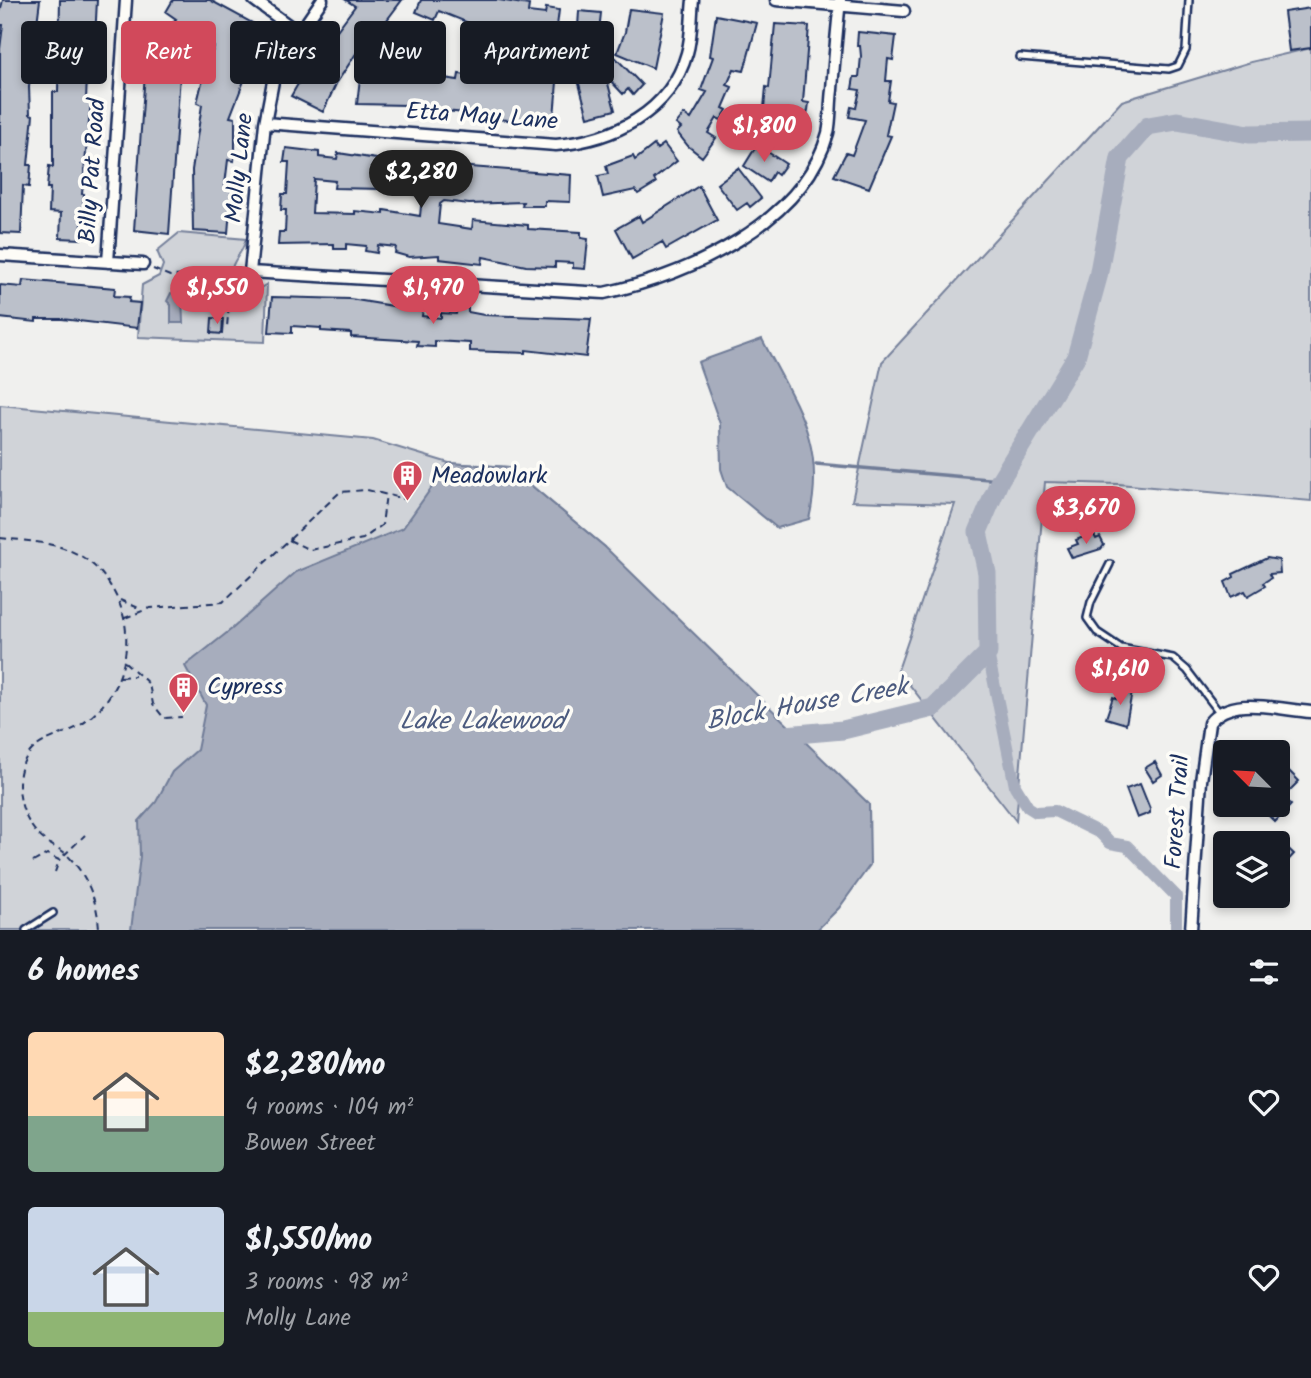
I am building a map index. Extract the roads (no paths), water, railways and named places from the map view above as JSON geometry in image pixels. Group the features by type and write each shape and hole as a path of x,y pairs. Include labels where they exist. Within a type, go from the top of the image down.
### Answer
{"street":[{"name":"Billy Pat Road","path":"108,262 126,0"},
{"path":"254,0 283,21"},
{"name":"Molly Lane","path":"307,21 322,0"},
{"name":"Etta May Lane","path":"265,123 556,145 585,143 626,128 668,95 687,53 693,0"},
{"path":"776,0 839,3 904,11"},
{"name":"Molly Lane","path":"272,84 265,123 250,272 604,293 650,283 720,250 775,214 806,178 828,133 839,3"},
{"path":"0,255 142,264"},
{"path":"1219,712 1242,706 1311,712"},
{"name":"Forest Trail","path":"1191,930 1206,732 1219,712"}],"lane":[{"path":"1020,57 1170,69 1178,66 1186,50 1189,0"},
{"path":"1110,564 1091,602 1087,618 1097,632 1121,648 1173,659 1187,670 1219,712"},
{"path":"26,930 54,913"}],"water":[{"path":"171,293 182,294 183,323 171,323 171,305 167,301"},
{"path":"762,339 805,425 814,468 814,492 809,519 777,528 727,487 721,469 720,424 698,362"},
{"name":"Lake Lakewood","path":"449,463 509,467 605,547 869,804 870,865 839,908 817,930 131,930 140,856 139,821 156,802 172,772 197,750 206,705 185,666 296,572 403,528"}],"waterway":[{"name":"Block House Creek","path":"774,736 843,730 933,708 988,653 987,573 978,532 1000,480 1076,357 1098,277 1120,158 1148,126 1177,121 1249,134 1311,133"},
{"path":"816,464 1000,480"},
{"path":"988,653 1015,786 1028,807 1036,812 1055,811 1100,833 1110,843 1127,846 1176,896 1176,930"}],"place":[{"name":"Meadowlark","path":"408,503"},
{"name":"Cypress","path":"184,714"}]}
